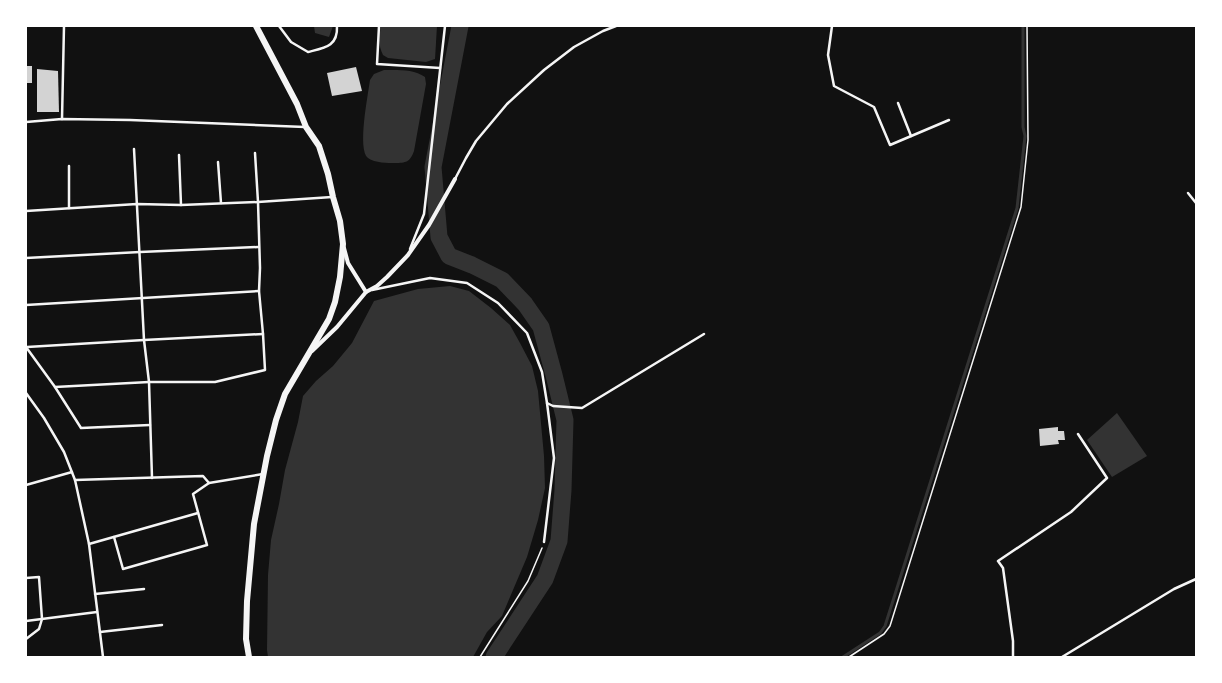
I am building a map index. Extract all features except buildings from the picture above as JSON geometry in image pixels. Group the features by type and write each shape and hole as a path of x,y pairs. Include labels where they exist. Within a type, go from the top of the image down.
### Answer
{"main road":[{"path":"249,657 246,639 247,601 254,524 276,420 285,394 329,319 335,302 340,277 343,244 340,221 319,146 306,127 297,104 256,26"}],"street":[{"path":"309,354 337,327 366,292 377,286 408,255 429,226 455,179"},
{"path":"343,244 348,263 366,292"}],"lane":[{"path":"62,119 64,26"},
{"path":"279,26 291,42 308,52 329,46 334,42 337,26"},
{"path":"379,26 377,64 440,68"},
{"path":"408,255 424,214 445,26"},
{"path":"455,179 476,141 507,104 544,70 574,46 616,26"},
{"path":"832,26 828,55 834,86 874,107 890,145 949,120"},
{"path":"898,102 911,136"},
{"path":"26,122 62,119 130,120 306,127"},
{"path":"134,149 144,340 149,382 152,478"},
{"path":"54,387 149,382 215,382 265,370 259,291 260,268 258,247 258,202 254,152"},
{"path":"179,156 181,205"},
{"path":"218,162 221,203"},
{"path":"69,166 69,208"},
{"path":"1188,193 1196,203"},
{"path":"26,211 137,204 181,205 333,197"},
{"path":"26,258 258,247"},
{"path":"366,292 430,278 467,283 498,302 527,333 542,372 554,458 544,542"},
{"path":"26,305 259,291"},
{"path":"26,347 263,334"},
{"path":"547,403 553,406 582,408 704,334"},
{"path":"26,347 81,428 150,425"},
{"path":"26,393 44,418 64,452 75,480 89,544 103,657"},
{"path":"1013,657 1013,641 1003,568 998,560 1070,512 1107,478 1078,434"},
{"path":"26,485 72,472"},
{"path":"114,537 123,569 206,546 193,494 209,484 264,474"},
{"path":"75,480 203,476 209,484"},
{"path":"89,544 198,513"},
{"path":"26,578 39,577 42,619 39,629 26,639"},
{"path":"1062,657 1174,589 1196,579"},
{"path":"95,594 144,589"},
{"path":"26,621 97,612"},
{"path":"100,632 162,625"}],"path":[{"path":"848,657 884,634 890,626 1020,207 1028,140 1027,26"},
{"path":"480,657 528,581 544,542"}],"shaded area":[{"path":"314,26 333,26 329,37 315,33"},
{"path":"381,26 437,26 435,59 426,62 388,58 383,55 379,41"},
{"path":"384,70 411,71 425,77 426,84 414,151 411,158 405,162 385,163 371,160 365,153 363,145 364,122 370,80 374,74"},
{"path":"450,286 469,291 510,325 532,366 538,391 544,456 545,488 538,520 527,557 502,616 487,632 473,657 268,657 268,575 271,540 285,470 298,422 303,396 316,381 333,366 352,343 374,301 418,289"},
{"path":"1117,413 1147,456 1112,477 1087,440"}],"waterway":[{"path":"460,26 433,167 439,237 449,256 472,265 502,280 525,304 541,327 565,420 563,490 559,541 545,579 494,657"},
{"path":"843,657 880,633 885,626 1017,208 1025,136 1023,127 1023,26"}]}
